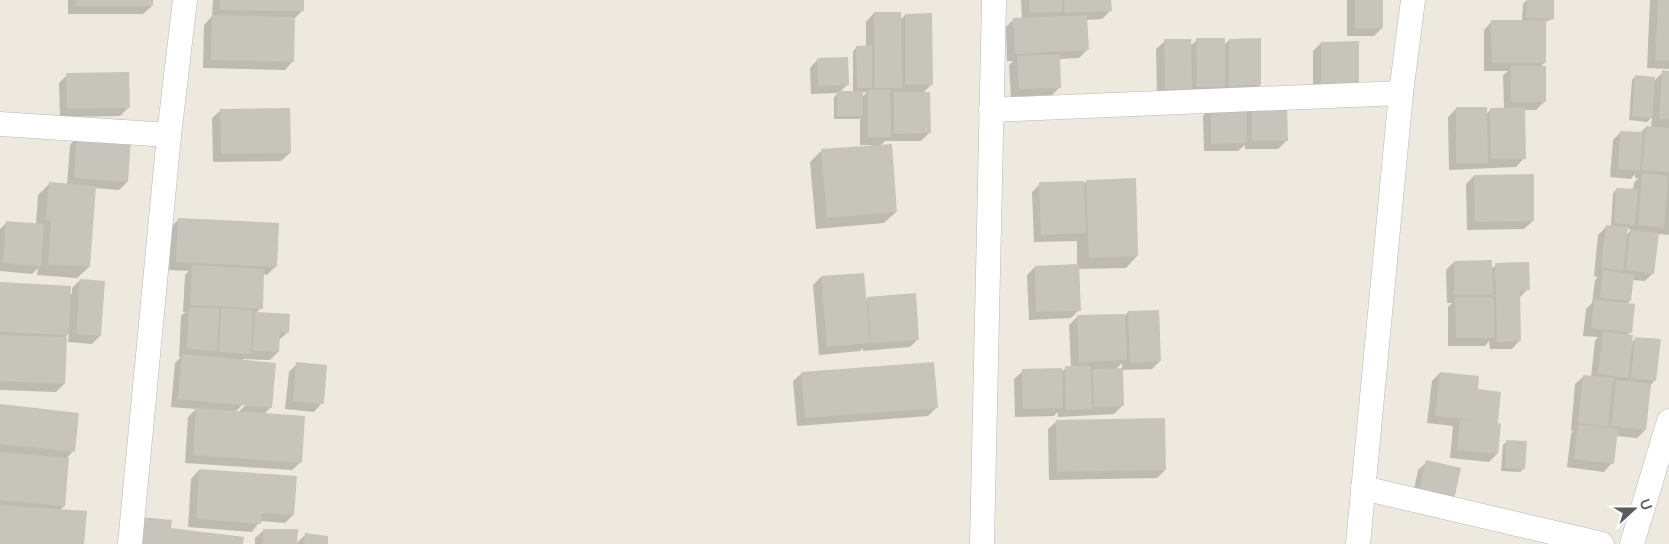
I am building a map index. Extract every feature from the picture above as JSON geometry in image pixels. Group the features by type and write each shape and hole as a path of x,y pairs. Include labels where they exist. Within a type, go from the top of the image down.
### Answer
{"street":[{"path":"130,544 169,135 185,0"},
{"path":"982,544 994,0"},
{"path":"1358,544 1400,93 1413,0"},
{"path":"991,110 1400,93"},
{"path":"0,124 169,135"},
{"path":"1632,544 1665,446 1669,421"},
{"path":"1364,488 1602,544"}],"building":[{"path":"76,0 153,0 153,6 76,6"},
{"path":"220,0 304,0 304,11 220,10"},
{"path":"1029,0 1062,0 1062,12 1030,13"},
{"path":"1064,0 1111,0 1112,11 1065,13"},
{"path":"1355,0 1383,0 1383,28 1355,29"},
{"path":"1527,0 1554,0 1554,19 1526,18"},
{"path":"1658,0 1669,0 1669,61 1655,61"},
{"path":"874,12 901,12 902,88 875,88"},
{"path":"932,13 933,85 905,85 905,14"},
{"path":"212,15 295,17 294,62 211,60"},
{"path":"1087,15 1089,50 1015,54 1013,18"},
{"path":"1491,20 1546,20 1546,63 1492,63"},
{"path":"1196,38 1225,38 1225,87 1197,87"},
{"path":"1261,38 1261,85 1229,86 1229,39"},
{"path":"1164,39 1191,39 1192,89 1165,89"},
{"path":"1359,41 1359,86 1321,86 1321,42"},
{"path":"872,45 872,88 857,88 856,46"},
{"path":"1060,54 1061,88 1019,89 1017,56"},
{"path":"848,57 849,85 818,86 817,58"},
{"path":"1511,66 1546,66 1546,102 1511,102"},
{"path":"1662,70 1669,71 1669,119 1659,119"},
{"path":"129,72 130,108 67,109 66,73"},
{"path":"1635,75 1655,77 1652,118 1632,116"},
{"path":"868,90 890,90 891,137 868,137"},
{"path":"837,91 863,91 863,116 837,116"},
{"path":"894,92 930,92 931,133 894,134"},
{"path":"1252,105 1287,105 1288,141 1252,141"},
{"path":"1247,106 1247,143 1211,144 1211,107"},
{"path":"1456,107 1487,107 1488,163 1456,163"},
{"path":"1525,107 1526,159 1491,159 1490,108"},
{"path":"290,108 291,153 221,154 220,109"},
{"path":"1646,126 1669,128 1669,172 1642,170"},
{"path":"1620,131 1643,132 1640,171 1618,169"},
{"path":"77,135 131,139 128,182 74,178"},
{"path":"892,144 897,212 827,218 821,149"},
{"path":"1642,173 1668,176 1664,228 1638,225"},
{"path":"1534,174 1534,221 1475,222 1474,175"},
{"path":"1136,178 1138,256 1089,258 1086,180"},
{"path":"1084,181 1086,233 1041,235 1039,182"},
{"path":"49,182 96,186 90,267 48,264 51,221 46,220"},
{"path":"1616,188 1638,189 1635,225 1614,223"},
{"path":"178,218 279,223 277,267 176,262"},
{"path":"6,221 44,224 41,266 3,263"},
{"path":"1606,225 1628,227 1623,271 1601,268"},
{"path":"1630,230 1659,233 1654,274 1626,270"},
{"path":"1492,260 1493,295 1454,295 1454,261"},
{"path":"1529,262 1530,290 1520,290 1521,341 1497,342 1495,263"},
{"path":"1079,264 1081,311 1036,312 1035,266"},
{"path":"192,265 264,269 263,309 190,305"},
{"path":"1603,270 1634,274 1631,301 1600,298"},
{"path":"864,273 870,343 827,347 821,276"},
{"path":"80,279 105,281 101,336 76,334"},
{"path":"0,282 71,286 69,335 0,332"},
{"path":"916,293 919,340 871,343 867,297"},
{"path":"1455,297 1494,297 1494,338 1456,338"},
{"path":"1594,299 1635,304 1632,333 1591,328"},
{"path":"189,307 219,308 217,351 187,349"},
{"path":"221,308 253,310 251,354 219,352"},
{"path":"1159,310 1161,361 1130,363 1128,311"},
{"path":"255,312 290,314 289,333 280,332 279,352 253,351"},
{"path":"1125,314 1127,360 1079,362 1077,315"},
{"path":"1603,331 1633,335 1628,378 1598,374"},
{"path":"0,335 67,337 65,384 0,381"},
{"path":"1635,337 1661,339 1656,381 1631,378"},
{"path":"182,354 276,363 272,408 178,399"},
{"path":"296,362 327,365 324,404 293,401"},
{"path":"934,362 938,408 805,418 801,372"},
{"path":"1065,366 1091,366 1092,409 1066,410"},
{"path":"1062,368 1063,408 1023,409 1022,369"},
{"path":"1123,368 1124,406 1094,407 1093,369"},
{"path":"1440,372 1479,376 1478,389 1501,392 1498,423 1501,424 1498,454 1457,450 1460,419 1476,420 1435,416"},
{"path":"1583,375 1613,378 1608,427 1578,423"},
{"path":"1616,380 1651,384 1646,430 1611,426"},
{"path":"0,404 79,413 75,452 0,444"},
{"path":"196,408 305,416 302,463 193,455"},
{"path":"1165,418 1166,470 1057,472 1056,420"},
{"path":"1578,424 1618,429 1614,464 1574,459"},
{"path":"1506,440 1527,441 1525,469 1505,468"},
{"path":"0,452 69,458 65,506 0,500"},
{"path":"1426,460 1461,468 1453,504 1418,496"},
{"path":"199,469 297,476 294,515 262,513 261,524 196,519"},
{"path":"0,505 87,511 84,544 0,544"},
{"path":"140,517 172,520 171,528 244,537 243,544 137,544"},
{"path":"263,529 298,529 297,544 263,544"},
{"path":"305,533 328,536 328,544 304,544"}]}
